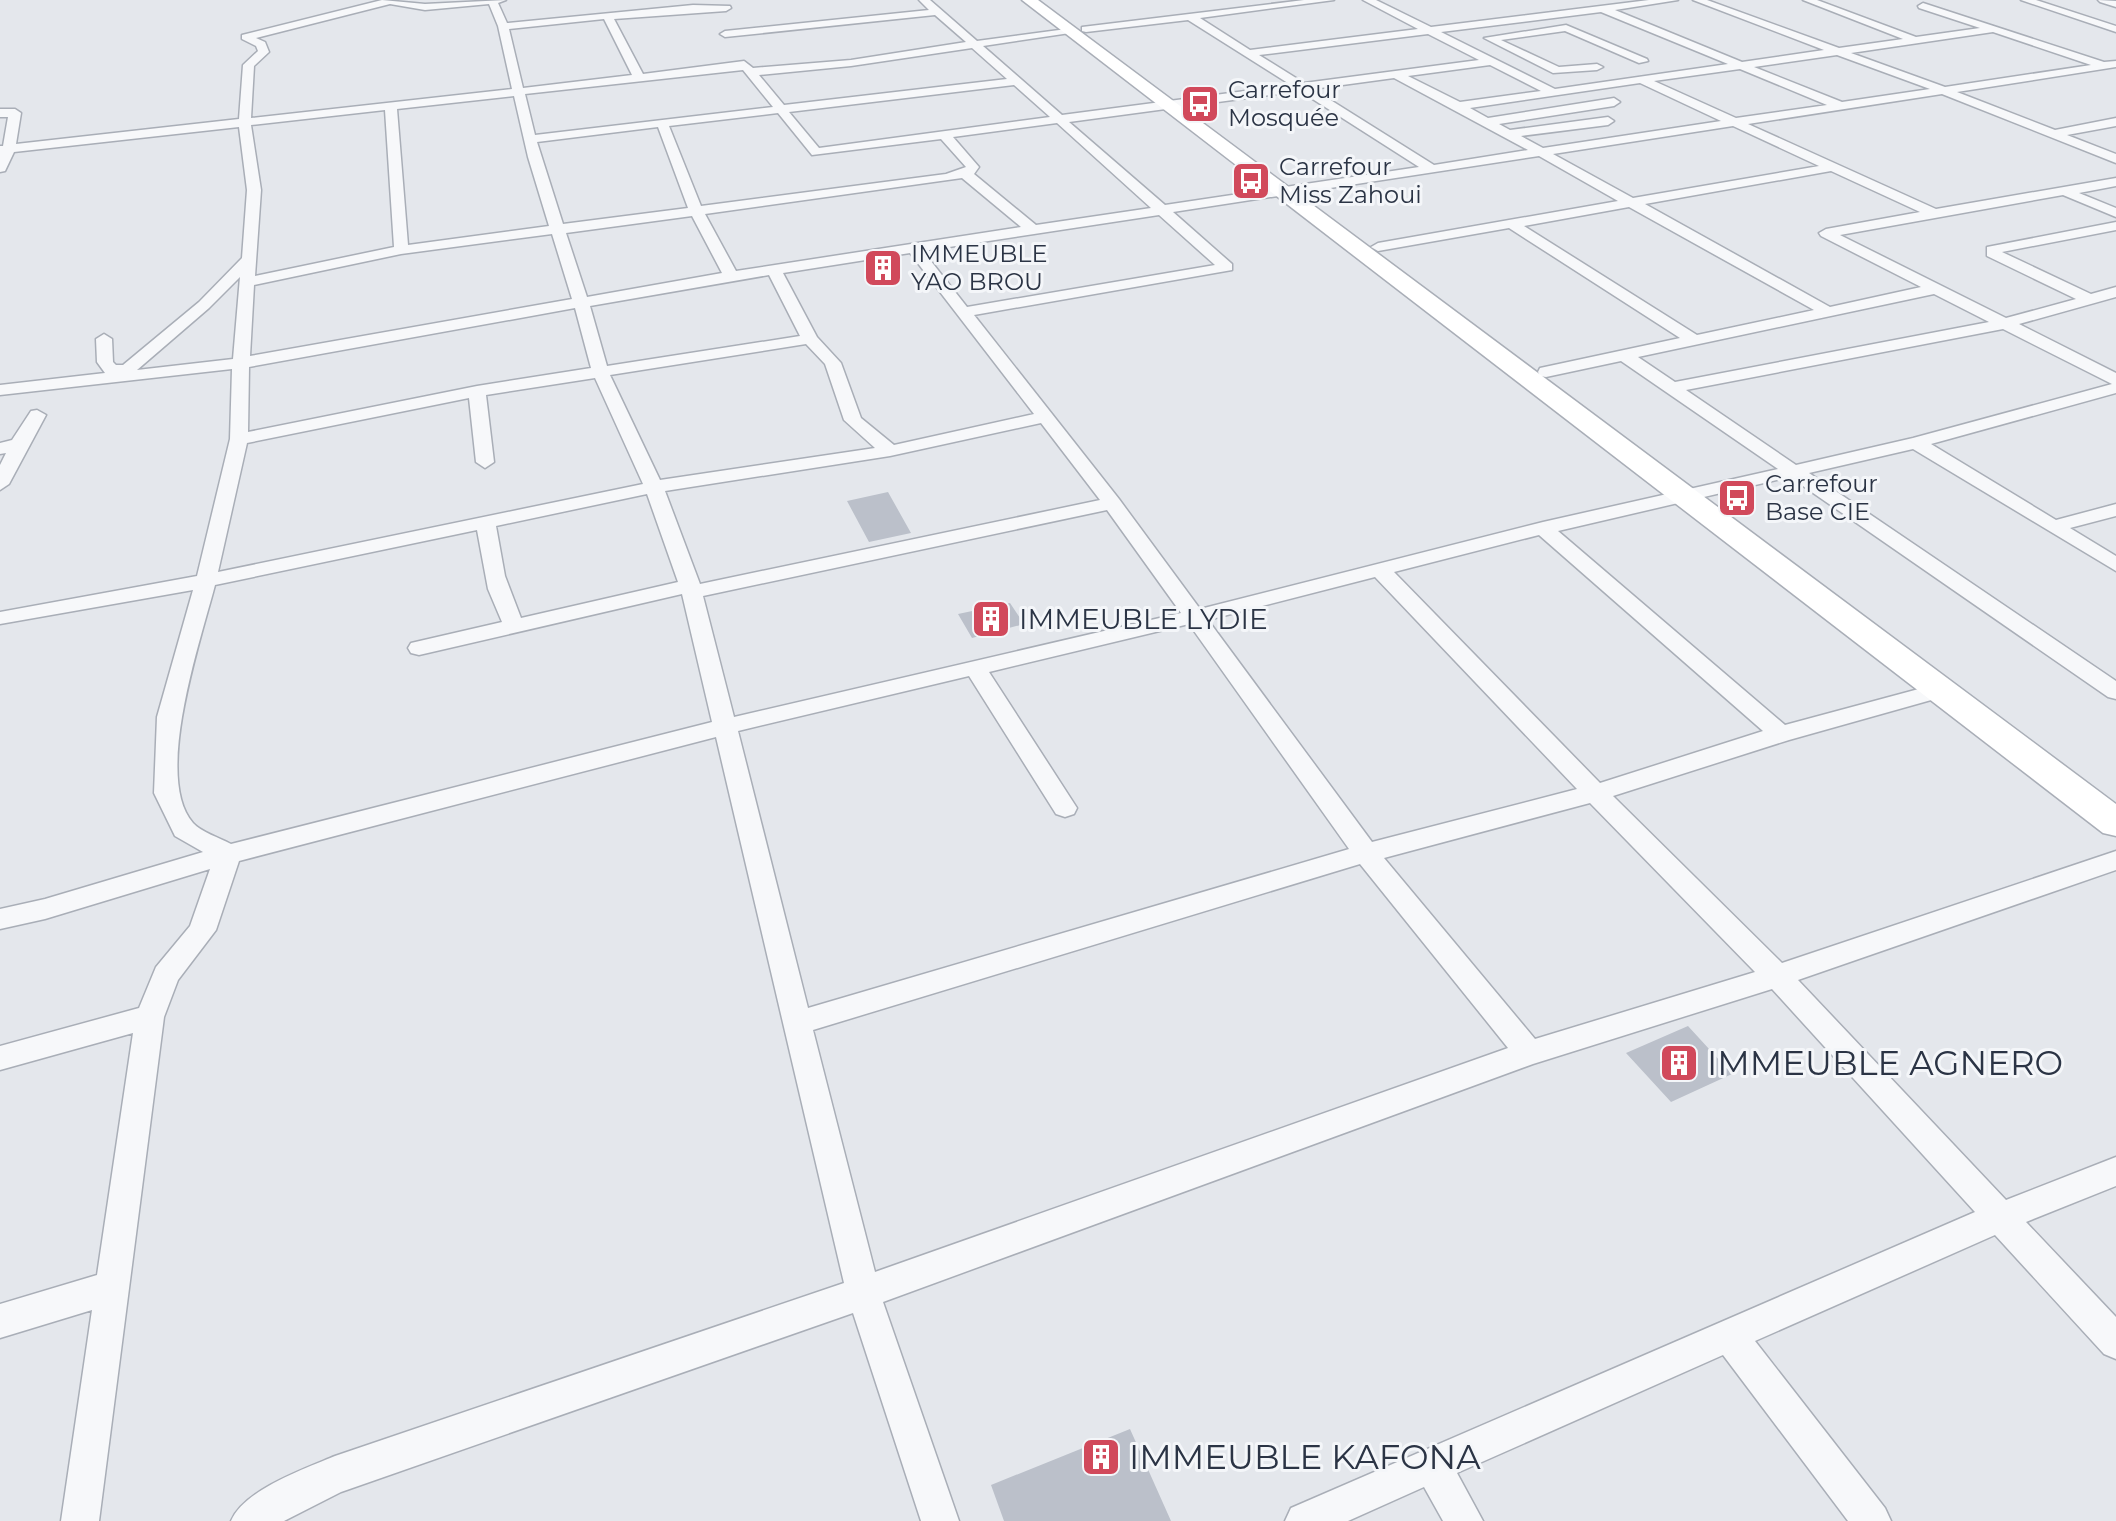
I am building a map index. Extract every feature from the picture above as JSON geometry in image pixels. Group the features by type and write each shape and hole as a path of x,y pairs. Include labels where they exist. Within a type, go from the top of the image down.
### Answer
{"main road":[{"path":"1029,0 1078,30 1693,492 2116,792"},
{"path":"1048,0 1078,30"},
{"path":"1293,192 1378,247 1546,372 1941,690 2116,823"}],"street":[{"path":"492,0 503,26 529,139 600,371 654,487 691,589 863,1293 940,1521"},
{"path":"228,854 184,830 166,793 169,717 206,581 239,439 241,363 254,190 245,123 249,65 264,52 261,44 248,35 390,1 425,7 501,0"},
{"path":"924,0 1227,267 963,312"},
{"path":"1261,0 1273,7"},
{"path":"5,149 519,93 745,64 851,63 976,43 1329,0"},
{"path":"1368,0 1551,91"},
{"path":"1583,0 1840,106"},
{"path":"1248,53 1673,0"},
{"path":"1698,0 1940,89 2116,159"},
{"path":"1808,0 1913,39"},
{"path":"2026,0 2116,29"},
{"path":"2103,0 2116,4"},
{"path":"503,26 723,4 728,16 722,23 732,45"},
{"path":"1923,6 2112,66"},
{"path":"725,34 937,12"},
{"path":"608,17 639,78"},
{"path":"1191,17 1432,169"},
{"path":"1586,54 1611,66 1557,71 1489,38 1571,29 1643,61"},
{"path":"1458,106 1994,29"},
{"path":"1536,31 1561,42"},
{"path":"1690,55 1706,52"},
{"path":"1621,64 1659,59"},
{"path":"823,182 810,160 810,155 816,152 1494,61"},
{"path":"745,64 778,109 816,152"},
{"path":"0,390 127,372 241,363 731,276 1293,192 1940,89 2112,66"},
{"path":"1393,73 1830,313"},
{"path":"1638,78 1933,213"},
{"path":"529,139 1018,81"},
{"path":"1486,122 1614,102"},
{"path":"391,107 401,250"},
{"path":"0,113 15,113 0,168"},
{"path":"1509,134 1608,121"},
{"path":"2054,134 2116,122"},
{"path":"662,123 696,210 731,276"},
{"path":"247,282 401,250 696,210 823,182 964,173 973,167 943,134"},
{"path":"1378,247 1515,226 1834,167"},
{"path":"964,173 1034,231"},
{"path":"2116,182 1826,233 2116,380"},
{"path":"2062,190 2116,213"},
{"path":"1515,226 1697,342"},
{"path":"2089,299 1992,253 1992,250 2116,226"},
{"path":"914,249 1112,503 1366,853 1529,1053"},
{"path":"104,339 105,362 112,371 127,372 204,305 249,259"},
{"path":"774,270 810,339 833,363 853,420 873,440 890,451"},
{"path":"1546,372 1935,289"},
{"path":"1671,388 2003,324 2116,292"},
{"path":"239,439 477,391 810,339"},
{"path":"1625,356 2116,692"},
{"path":"0,919 45,909 228,854 723,727 1193,617 1693,492 1916,443 2116,388"},
{"path":"477,391 485,462"},
{"path":"0,484 9,446 37,415"},
{"path":"0,618 206,581 654,487 890,451 1045,417"},
{"path":"1916,443 2116,565"},
{"path":"419,648 1112,503"},
{"path":"2053,527 2116,510"},
{"path":"486,522 500,601 515,626"},
{"path":"1543,528 1781,734"},
{"path":"1379,569 1777,976 2116,1342"},
{"path":"975,668 1065,808"},
{"path":"796,1023 1366,853 1595,793 1781,734 1941,690"},
{"path":"80,1521 150,1017 166,975 202,930 228,854"},
{"path":"250,1521 287,1497 335,1475 863,1293 1529,1053 1777,976 2116,860"},
{"path":"0,1058 150,1017"},
{"path":"1304,1521 2000,1217 2116,1171"},
{"path":"0,1321 110,1288"},
{"path":"1729,1335 1872,1521"},
{"path":"1433,1466 1464,1521"}],"building":[{"path":"888,492 911,533 869,542 847,501"},
{"name":"IMMEUBLE LYDIE","path":"1010,603 1024,624 972,638 958,614"},
{"name":"IMMEUBLE AGNERO","path":"1688,1026 1732,1074 1671,1102 1626,1053"},
{"name":"IMMEUBLE KAFONA","path":"1130,1429 1171,1521 1004,1521 991,1485"}],"place":[{"name":"Carrefour Mosquée","path":"1200,104"},
{"name":"Carrefour Miss Zahoui","path":"1251,181"},
{"name":"IMMEUBLE YAO BROU","path":"883,268"},
{"name":"Carrefour Base CIE","path":"1737,498"},
{"name":"IMMEUBLE LYDIE","path":"991,619"},
{"name":"IMMEUBLE AGNERO","path":"1679,1063"},
{"name":"IMMEUBLE KAFONA","path":"1101,1457"}]}
